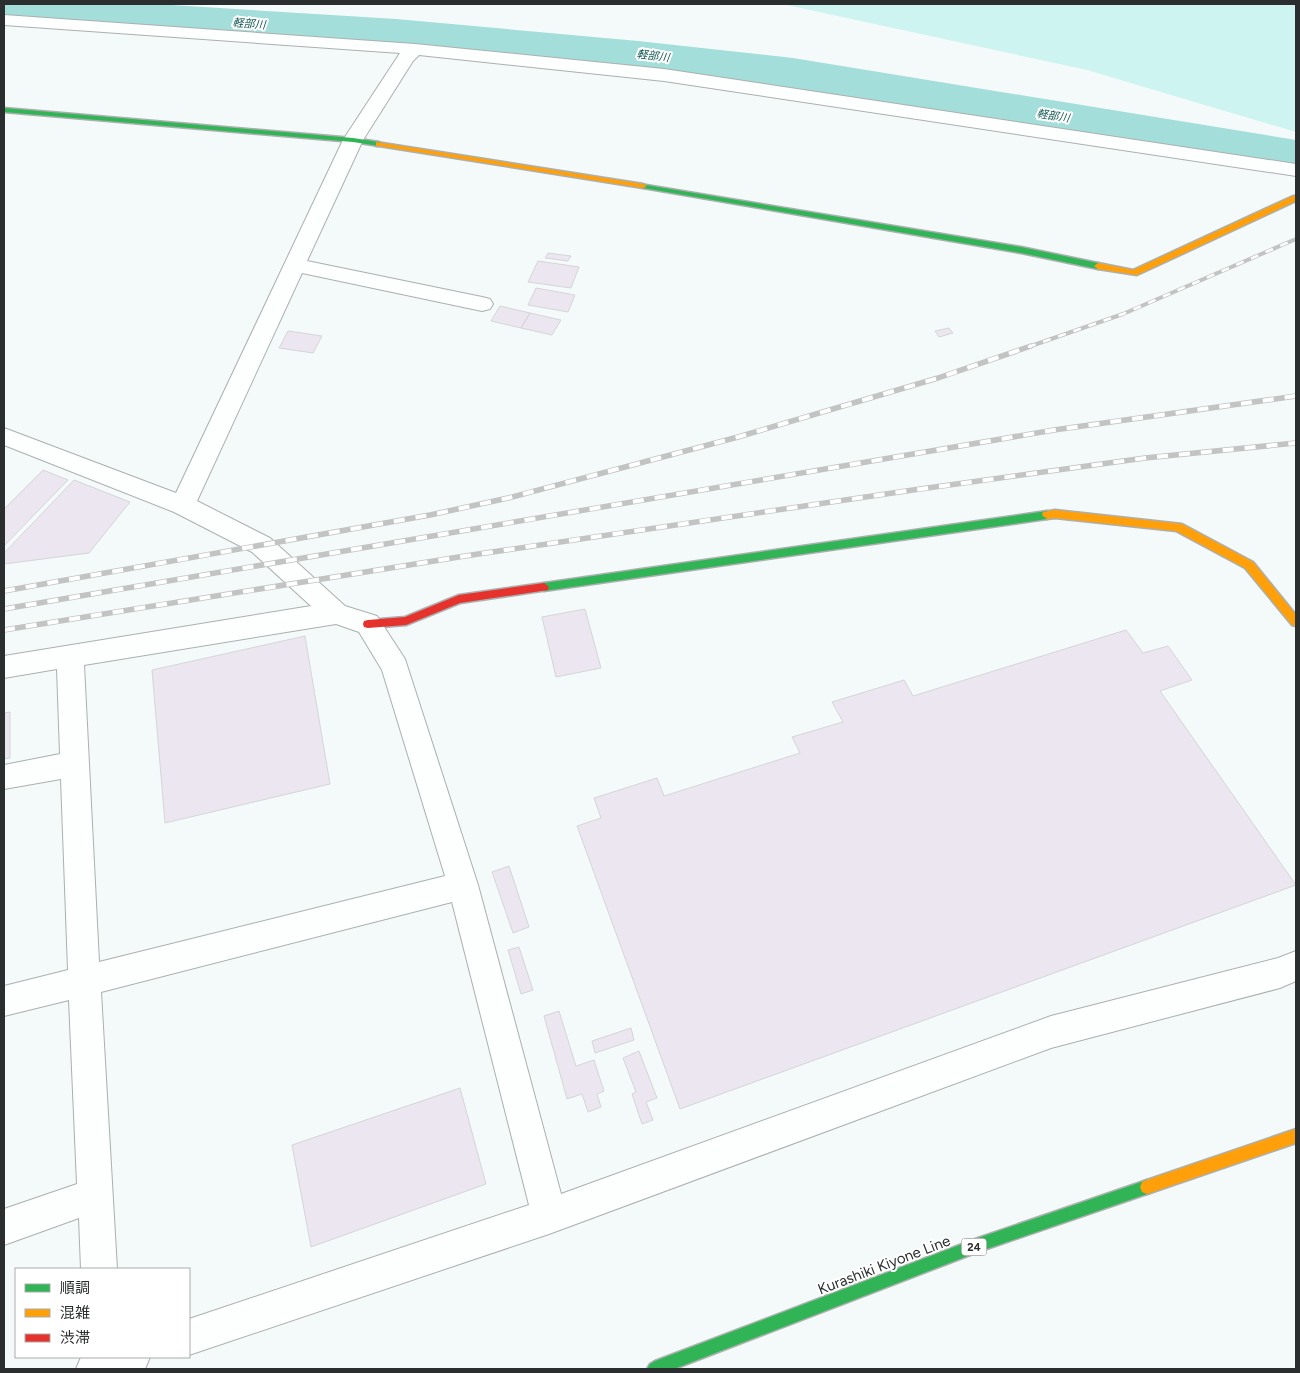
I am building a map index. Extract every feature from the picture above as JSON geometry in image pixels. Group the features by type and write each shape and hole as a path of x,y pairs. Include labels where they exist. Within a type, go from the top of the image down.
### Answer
{"street":[{"path":"4,20 415,49 664,75 1296,170"},
{"path":"183,505 353,140 406,58 415,49"},
{"path":"4,110 353,140 513,164 1021,250 1134,273 1296,198"},
{"path":"295,265 482,304"},
{"path":"4,436 183,505 261,545 336,613 368,624 406,621 459,599 1055,514 1178,528 1249,565 1296,622"},
{"path":"4,667 336,613"},
{"path":"368,624 395,667 463,884 549,1216"},
{"path":"70,655 99,1268"},
{"path":"4,777 75,764"},
{"path":"4,1001 463,884"},
{"path":"190,1337 549,1216 1051,1032 1280,973 1296,966"},
{"name":"Kurashiki Kiyone Line","path":"655,1369 978,1245 1296,1136"},
{"path":"4,1227 95,1195"}],"shaded area":[{"path":"782,4 1296,4 1296,132 1087,70"}],"building":[{"path":"548,253 571,256 568,261 545,258"},
{"path":"538,261 579,267 571,288 528,282"},
{"path":"536,288 575,295 568,312 528,305"},
{"path":"500,306 530,313 521,328 491,321"},
{"path":"530,313 561,320 552,335 521,328"},
{"path":"949,328 953,333 939,337 935,331"},
{"path":"288,331 322,336 313,353 279,348"},
{"path":"43,470 68,480 4,546 4,509"},
{"path":"74,480 130,502 89,553 4,564 4,553"},
{"path":"585,609 601,668 556,677 542,617"},
{"path":"1126,630 1143,653 1168,646 1192,680 1160,691 1296,885 680,1109 577,826 601,818 594,798 657,778 664,796 800,753 792,737 843,722 832,702 904,680 913,696"},
{"path":"305,636 330,784 165,823 152,670"},
{"path":"10,712 10,758 4,759 4,713"},
{"path":"509,866 529,927 513,933 492,872"},
{"path":"519,947 533,990 521,994 508,950"},
{"path":"559,1011 576,1066 594,1060 604,1091 597,1094 601,1107 588,1112 582,1094 567,1099 544,1016"},
{"path":"631,1028 634,1040 595,1053 592,1041"},
{"path":"639,1051 657,1098 646,1102 653,1120 642,1124 632,1094 636,1092 623,1058"},
{"path":"460,1088 486,1184 311,1247 292,1145"}],"waterway":[{"name":"軽部川","path":"4,8 396,33 638,55 793,73 1296,156"}],"railway":[{"path":"1028,347 1123,314 1296,239"},
{"path":"4,591 430,515 508,498 738,437 938,378 1031,346"},
{"path":"4,609 1054,430 1296,396"},
{"path":"4,630 465,556 913,490 1145,458 1296,443"}],"traffic: fast":[{"path":"4,110 353,140 379,144"},
{"path":"643,186 1021,250 1098,266"},
{"path":"544,587 1047,515"},
{"path":"655,1369 978,1245 1147,1187"}],"traffic: slow":[{"path":"379,144 643,186"},
{"path":"1098,266 1134,273 1296,198"},
{"path":"1047,515 1055,514 1178,527 1249,565 1296,622"},
{"path":"1147,1187 1296,1136"}],"traffic: jam":[{"path":"368,624 406,621 459,599 544,587"}]}
